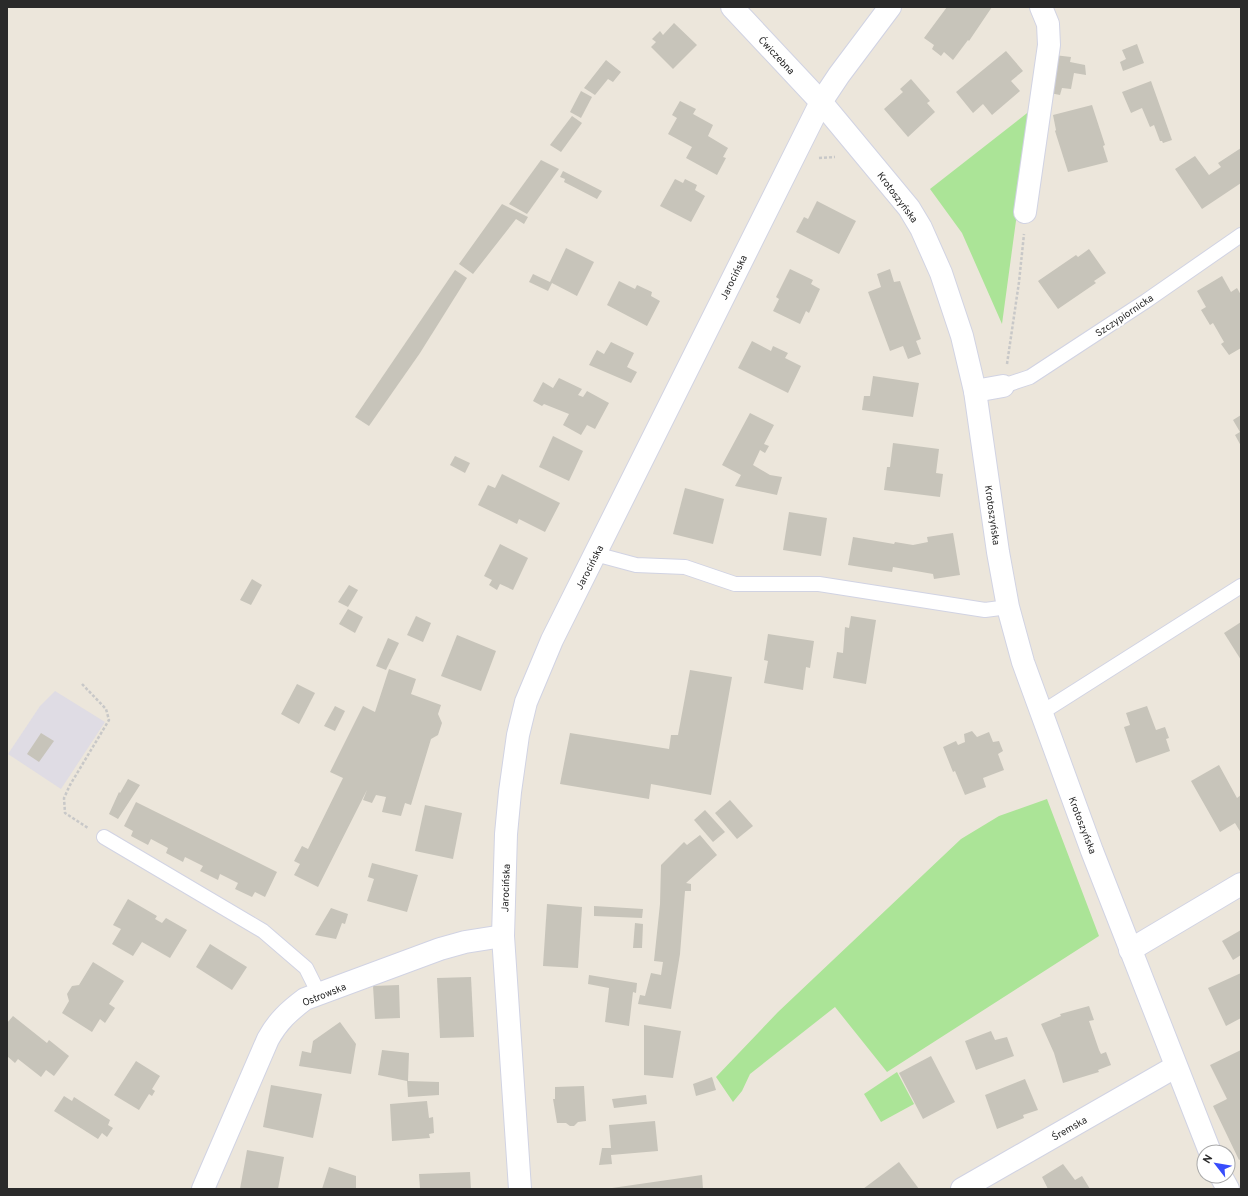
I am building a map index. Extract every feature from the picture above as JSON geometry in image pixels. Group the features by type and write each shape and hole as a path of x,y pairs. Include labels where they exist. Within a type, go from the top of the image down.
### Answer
{"street":[{"name":"Ćwiczebna","path":"732,7 821,102"},
{"name":"Jarocińska","path":"520,1189 503,936 506,834 510,792 518,735 526,702 552,640 821,102 839,75 890,7"},
{"path":"1025,212 1048,45 1048,24 1041,7"},
{"name":"Krotoszyńska","path":"821,102 909,208 921,228 941,273 960,329 975,391 998,552 1008,607 1023,662 1130,950 1207,1144"},
{"path":"975,391 1003,386"},
{"path":"1130,950 1241,884"},
{"name":"Ostrowska","path":"203,1189 274,1028 290,1010 306,999 440,949 465,942 503,936"},
{"name":"Śremska","path":"962,1189 1175,1067"}],"lane":[{"name":"Szczypiornicka","path":"1003,386 1030,377 1146,301 1241,235"},
{"path":"595,554 636,565 685,567 735,584 819,584 985,610 1008,607"},
{"path":"1041,713 1241,586"},
{"path":"104,837 263,931 306,968 319,994"}],"path":[{"path":"816,159 833,156 838,159"},
{"path":"1003,386 1019,282 1025,212"},
{"path":"82,684 106,709 110,720 70,785 64,798 65,813 86,827"}],"shaded area":[{"path":"55,691 105,722 61,789 8,754 40,706"}],"green space":[{"path":"1031,110 1002,324 962,233 930,189"},
{"path":"1047,799 1099,936 887,1072 835,1007 750,1074 742,1091 733,1102 716,1077 778,1012 961,839 999,816"},
{"path":"897,1072 914,1104 881,1122 864,1094"}],"building":[{"path":"947,7 992,7 969,41 968,40 953,60 944,52 941,56 932,49 934,45 924,38"},
{"path":"674,23 697,45 673,69 651,47 656,42 652,39 660,31 663,35"},
{"path":"1137,44 1144,63 1123,71 1120,62 1126,59 1122,50"},
{"path":"1006,51 1023,71 1011,81 1020,91 992,115 983,104 973,113 956,92"},
{"path":"1054,55 1071,57 1070,62 1085,65 1086,75 1074,73 1071,89 1062,88 1060,95 1050,93"},
{"path":"606,60 621,72 613,82 608,79 595,95 584,88"},
{"path":"911,79 930,101 927,103 935,112 908,137 884,109 903,92 900,89"},
{"path":"1151,81 1172,140 1163,143 1160,141 1154,125 1150,127 1142,108 1131,113 1122,92"},
{"path":"581,91 592,97 581,118 570,112"},
{"path":"680,101 696,109 693,114 713,125 708,136 728,148 723,157 726,158 717,175 686,158 692,147 668,134 677,118 672,115"},
{"path":"1092,105 1105,145 1103,146 1108,162 1068,172 1055,131 1053,115"},
{"path":"572,116 582,123 561,152 550,145"},
{"path":"1241,148 1241,183 1202,209 1175,169 1195,156 1209,175 1221,167 1218,163"},
{"path":"541,160 559,169 527,214 509,204"},
{"path":"563,171 602,191 597,199 564,182 565,179 560,177"},
{"path":"675,179 683,183 685,179 697,185 695,190 705,196 691,222 660,206"},
{"path":"817,201 856,221 839,254 796,232 804,217 808,219"},
{"path":"502,204 528,217 524,224 516,219 473,274 459,264"},
{"path":"566,248 594,262 577,296 552,283 548,291 529,282 533,274 550,282"},
{"path":"1089,249 1106,273 1094,281 1096,283 1058,309 1038,281 1076,255 1078,257"},
{"path":"790,269 813,280 811,284 820,289 809,313 806,311 800,324 773,311 779,299 776,297"},
{"path":"890,269 894,282 900,281 921,339 916,341 921,354 908,359 903,346 890,351 868,292 881,287 877,274"},
{"path":"455,270 467,278 420,353 369,426 355,417"},
{"path":"1222,276 1231,292 1237,288 1241,295 1241,348 1229,355 1221,344 1224,342 1213,323 1210,325 1201,310 1206,307 1197,291"},
{"path":"619,281 635,289 637,285 652,292 651,296 660,301 647,326 607,305"},
{"path":"752,341 771,351 773,346 788,353 785,358 801,366 788,393 738,368"},
{"path":"611,342 634,353 627,367 637,372 631,383 589,365 597,350 604,354"},
{"path":"873,376 919,383 913,417 862,410 864,396 870,396"},
{"path":"559,378 582,389 578,395 583,397 587,391 609,403 595,429 587,425 581,435 563,425 569,414 544,404 542,406 533,401 543,382 553,388"},
{"path":"750,413 774,425 764,444 769,446 765,453 760,450 753,465 770,475 782,477 777,495 735,486 741,475 722,465"},
{"path":"1241,415 1241,446 1235,435 1240,432 1233,420"},
{"path":"553,436 583,451 569,481 539,467"},
{"path":"893,443 939,449 936,473 943,474 940,497 884,490 887,467 890,467"},
{"path":"455,456 470,463 465,473 450,465"},
{"path":"502,474 560,503 545,532 519,519 517,524 478,505 488,485 495,488"},
{"path":"685,488 724,499 713,544 673,534"},
{"path":"789,512 827,518 821,556 783,550"},
{"path":"953,533 960,575 934,579 933,574 893,567 892,572 848,565 853,537 894,544 895,542 913,545 928,542 927,537"},
{"path":"500,544 528,558 513,590 500,584 497,590 489,585 492,580 484,576"},
{"path":"252,579 262,585 251,605 240,600"},
{"path":"349,585 358,590 348,607 338,602"},
{"path":"348,609 363,617 355,633 339,624"},
{"path":"416,616 431,623 423,642 407,635"},
{"path":"851,616 876,620 866,684 833,678 837,652 843,653 845,627 849,628"},
{"path":"1241,622 1241,660 1224,633"},
{"path":"768,634 814,641 810,668 806,667 803,690 764,683 768,661 764,660"},
{"path":"457,635 496,651 481,691 441,676"},
{"path":"388,638 399,643 386,670 376,666"},
{"path":"389,669 416,679 411,694 441,705 438,714 442,723 438,735 431,739 411,805 405,803 401,816 382,812 386,797 376,795 372,803 363,800 367,790 318,887 294,875 300,864 294,861 302,846 308,849 343,778 330,772 363,706 375,712"},
{"path":"690,670 732,677 711,795 651,784 649,799 560,784 570,733 669,749 671,735 678,735"},
{"path":"297,684 315,693 299,724 281,714"},
{"path":"335,706 345,711 335,731 324,726"},
{"path":"1147,706 1156,730 1165,727 1169,738 1166,739 1170,751 1136,763 1124,727 1130,725 1126,713"},
{"path":"972,731 977,737 989,732 993,742 999,741 1003,751 998,754 1004,770 983,778 986,787 965,795 955,771 953,772 943,747 956,741 958,745 965,742 964,734"},
{"path":"41,733 54,741 39,762 27,754"},
{"path":"1219,765 1237,798 1241,795 1241,833 1235,823 1220,832 1191,781"},
{"path":"128,779 140,785 118,819 109,814 119,792 120,793"},
{"path":"730,800 753,826 737,839 715,813"},
{"path":"136,802 277,872 265,897 255,892 252,897 235,889 238,883 220,874 218,880 200,871 203,866 185,857 183,862 166,853 168,848 151,839 148,845 131,836 133,831 124,826"},
{"path":"425,805 462,813 453,859 415,851"},
{"path":"705,810 725,832 713,842 694,820"},
{"path":"700,835 717,855 686,883 691,884 691,891 685,891 680,954 671,1009 638,1004 640,995 645,996 651,973 661,975 663,962 654,961 660,904 661,865 684,842 687,845"},
{"path":"372,863 418,875 407,912 367,901 374,879 368,877"},
{"path":"128,899 157,916 155,919 162,923 166,918 187,930 170,958 142,942 133,956 112,944 121,929 113,925"},
{"path":"547,904 582,907 578,968 543,966"},
{"path":"594,906 643,909 642,918 594,916"},
{"path":"331,908 348,914 345,924 342,923 336,939 315,935"},
{"path":"635,923 643,924 642,948 633,948"},
{"path":"1241,930 1241,955 1233,960 1222,941"},
{"path":"210,944 247,967 232,990 196,967"},
{"path":"93,962 124,981 109,1004 115,1008 105,1023 100,1019 92,1032 62,1013 69,1001 67,994 72,986 79,985"},
{"path":"1241,973 1241,1018 1226,1026 1208,988"},
{"path":"589,975 637,983 636,993 633,992 629,1026 605,1022 609,988 588,984"},
{"path":"471,977 474,1037 440,1038 437,978"},
{"path":"399,985 400,1018 375,1019 373,986"},
{"path":"1089,1006 1094,1020 1089,1021 1099,1050 1101,1054 1106,1052 1111,1065 1098,1070 1099,1072 1063,1083 1054,1053 1041,1024 1061,1016 1060,1014"},
{"path":"13,1016 47,1043 49,1040 69,1056 54,1076 46,1070 41,1077 18,1059 15,1063 7,1056 7,1023"},
{"path":"340,1022 356,1044 351,1074 299,1066 302,1051 311,1053 313,1041"},
{"path":"644,1025 681,1031 673,1078 644,1075"},
{"path":"991,1031 995,1040 1007,1037 1014,1056 976,1070 965,1041"},
{"path":"382,1050 409,1053 408,1081 439,1082 439,1095 408,1097 407,1081 378,1075"},
{"path":"1241,1050 1241,1159 1239,1160 1236,1154 1236,1144 1231,1144 1213,1106 1227,1099 1210,1065"},
{"path":"931,1056 955,1102 923,1119 899,1073"},
{"path":"136,1061 160,1076 152,1089 155,1091 152,1096 149,1094 139,1110 114,1095"},
{"path":"712,1077 716,1090 696,1096 693,1084"},
{"path":"1025,1079 1038,1110 1023,1115 1024,1118 997,1129 985,1095"},
{"path":"271,1085 322,1094 313,1138 263,1127"},
{"path":"584,1086 586,1121 578,1122 574,1126 570,1126 566,1123 557,1123 553,1099 555,1099 555,1087"},
{"path":"646,1095 647,1104 614,1108 612,1099"},
{"path":"64,1096 72,1101 74,1097 110,1120 108,1125 113,1128 107,1137 102,1133 98,1139 54,1111"},
{"path":"427,1101 429,1118 433,1117 434,1133 429,1134 430,1138 392,1141 390,1104"},
{"path":"655,1121 658,1151 611,1155 612,1164 599,1165 602,1148 611,1148 609,1125"},
{"path":"247,1150 284,1157 278,1189 240,1189"},
{"path":"899,1162 919,1189 863,1189"},
{"path":"1063,1164 1075,1180 1082,1176 1090,1189 1048,1189 1042,1177"},
{"path":"329,1167 356,1176 356,1189 322,1189"},
{"path":"470,1172 471,1189 420,1189 419,1174"},
{"path":"702,1175 703,1189 612,1189 612,1188"}]}
